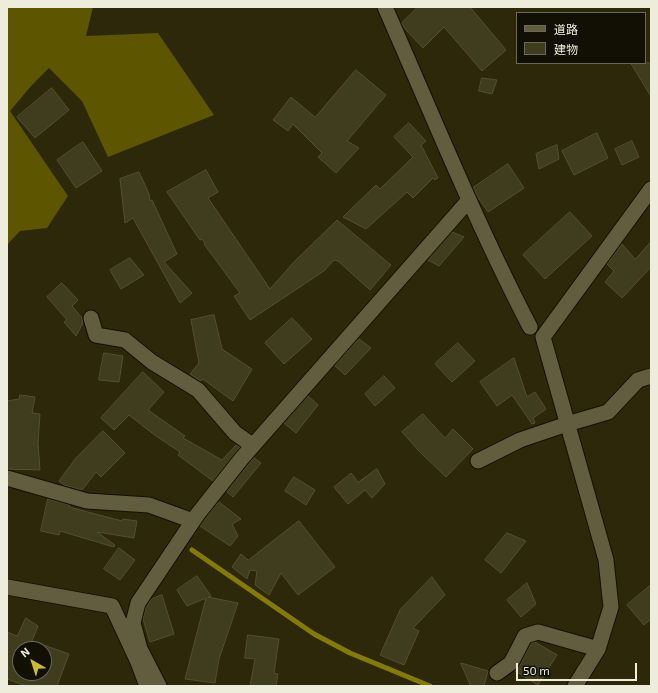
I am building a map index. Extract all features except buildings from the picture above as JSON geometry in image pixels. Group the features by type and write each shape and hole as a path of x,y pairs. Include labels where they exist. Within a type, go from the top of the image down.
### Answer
{"street":[{"path":"385,7 469,200 509,288 530,327"},
{"path":"575,686 598,649 611,607 606,560 543,337 651,190"},
{"path":"159,686 140,649 133,623 138,603 193,521 252,445 469,200"},
{"path":"91,318 96,335 125,340 152,362 198,390 235,433 252,445"},
{"path":"478,462 520,440 608,412 647,379"},
{"path":"7,478 87,501 149,505 193,521"},
{"path":"7,587 112,606 138,662 146,686"},
{"path":"497,673 511,663 525,636 538,632 598,649"}],"shaded area":[{"path":"7,7 93,7 86,36 158,33 214,115 108,157 82,101 49,68 10,111 68,196 47,228 20,231 7,245"}],"waterway":[{"path":"192,550 314,634 350,653 430,686"}]}
